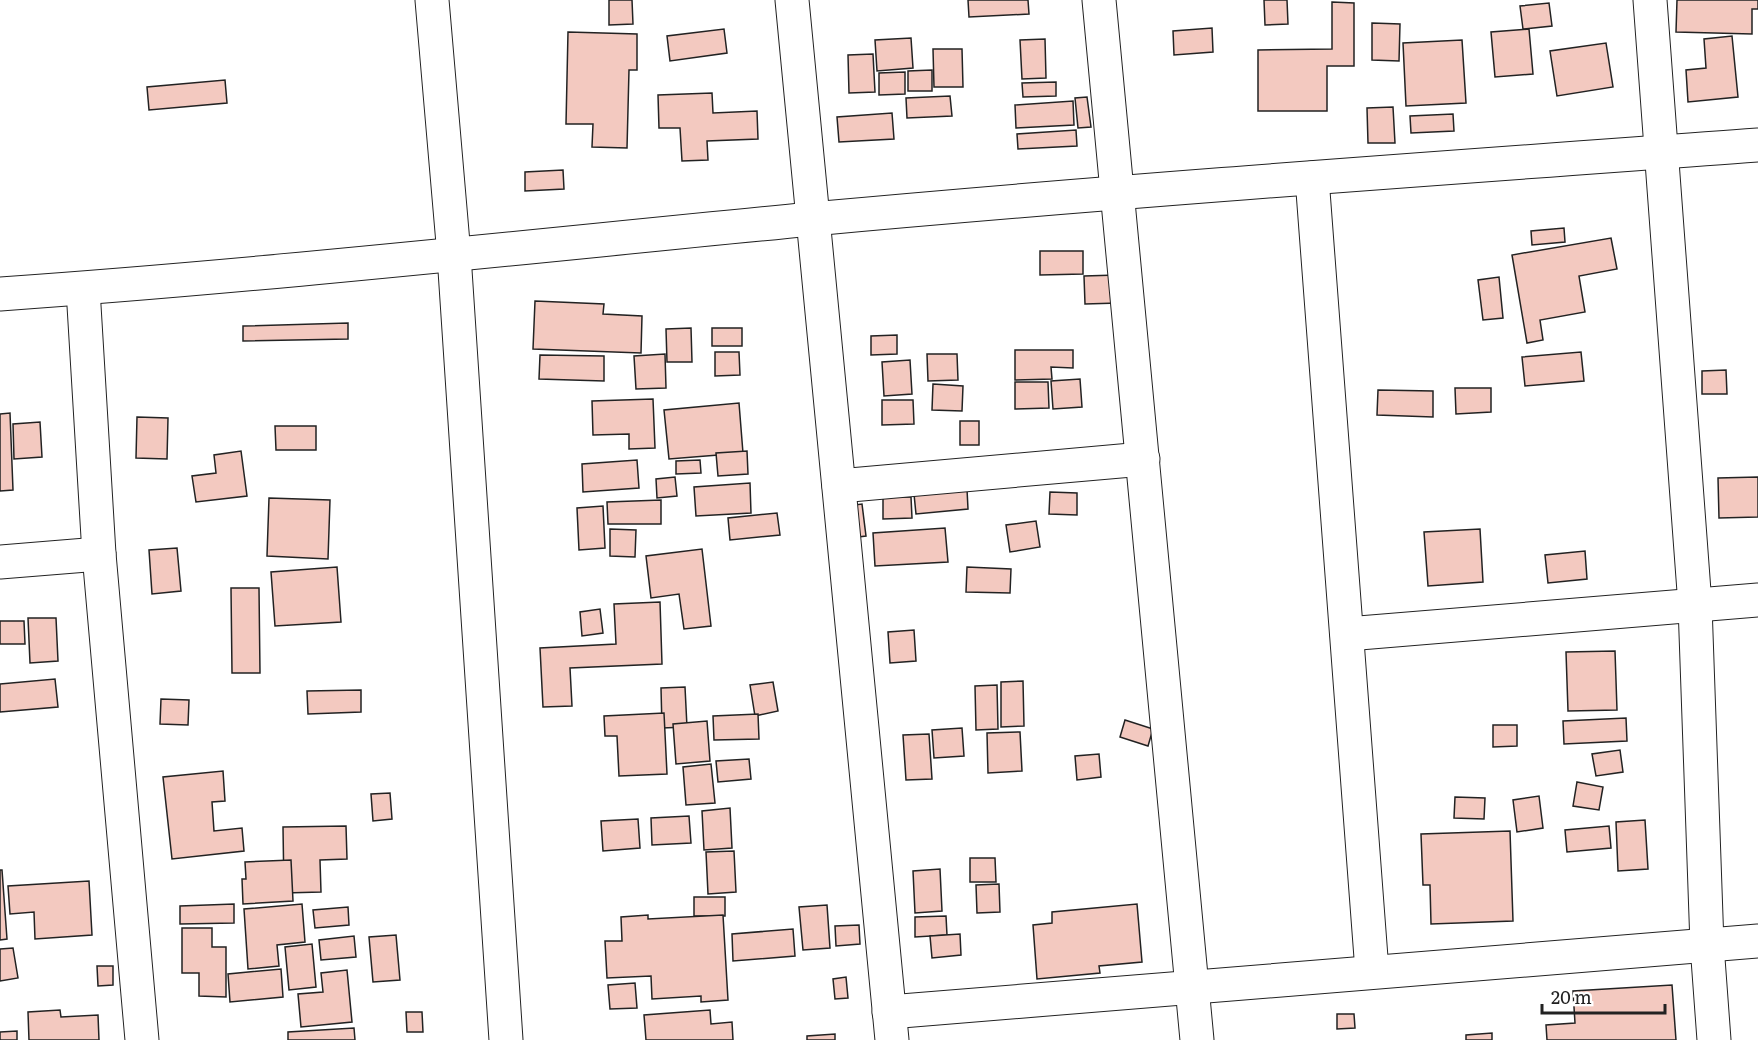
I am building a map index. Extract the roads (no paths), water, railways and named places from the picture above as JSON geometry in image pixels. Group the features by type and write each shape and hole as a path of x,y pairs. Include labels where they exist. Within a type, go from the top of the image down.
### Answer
{"street":[{"path":"432,0 454,255 506,1040"},
{"path":"792,0 890,1026 1192,986 1758,941"},
{"path":"1099,0 1197,1040"},
{"path":"1650,0 1695,605 1707,945 1714,1040"},
{"path":"0,294 454,255 814,219 1118,193 1758,145"},
{"path":"1312,178 1372,971"},
{"path":"83,288 99,554 142,1040"},
{"path":"839,486 1143,459"},
{"path":"0,562 99,554"},
{"path":"1347,634 1758,600"}]}
